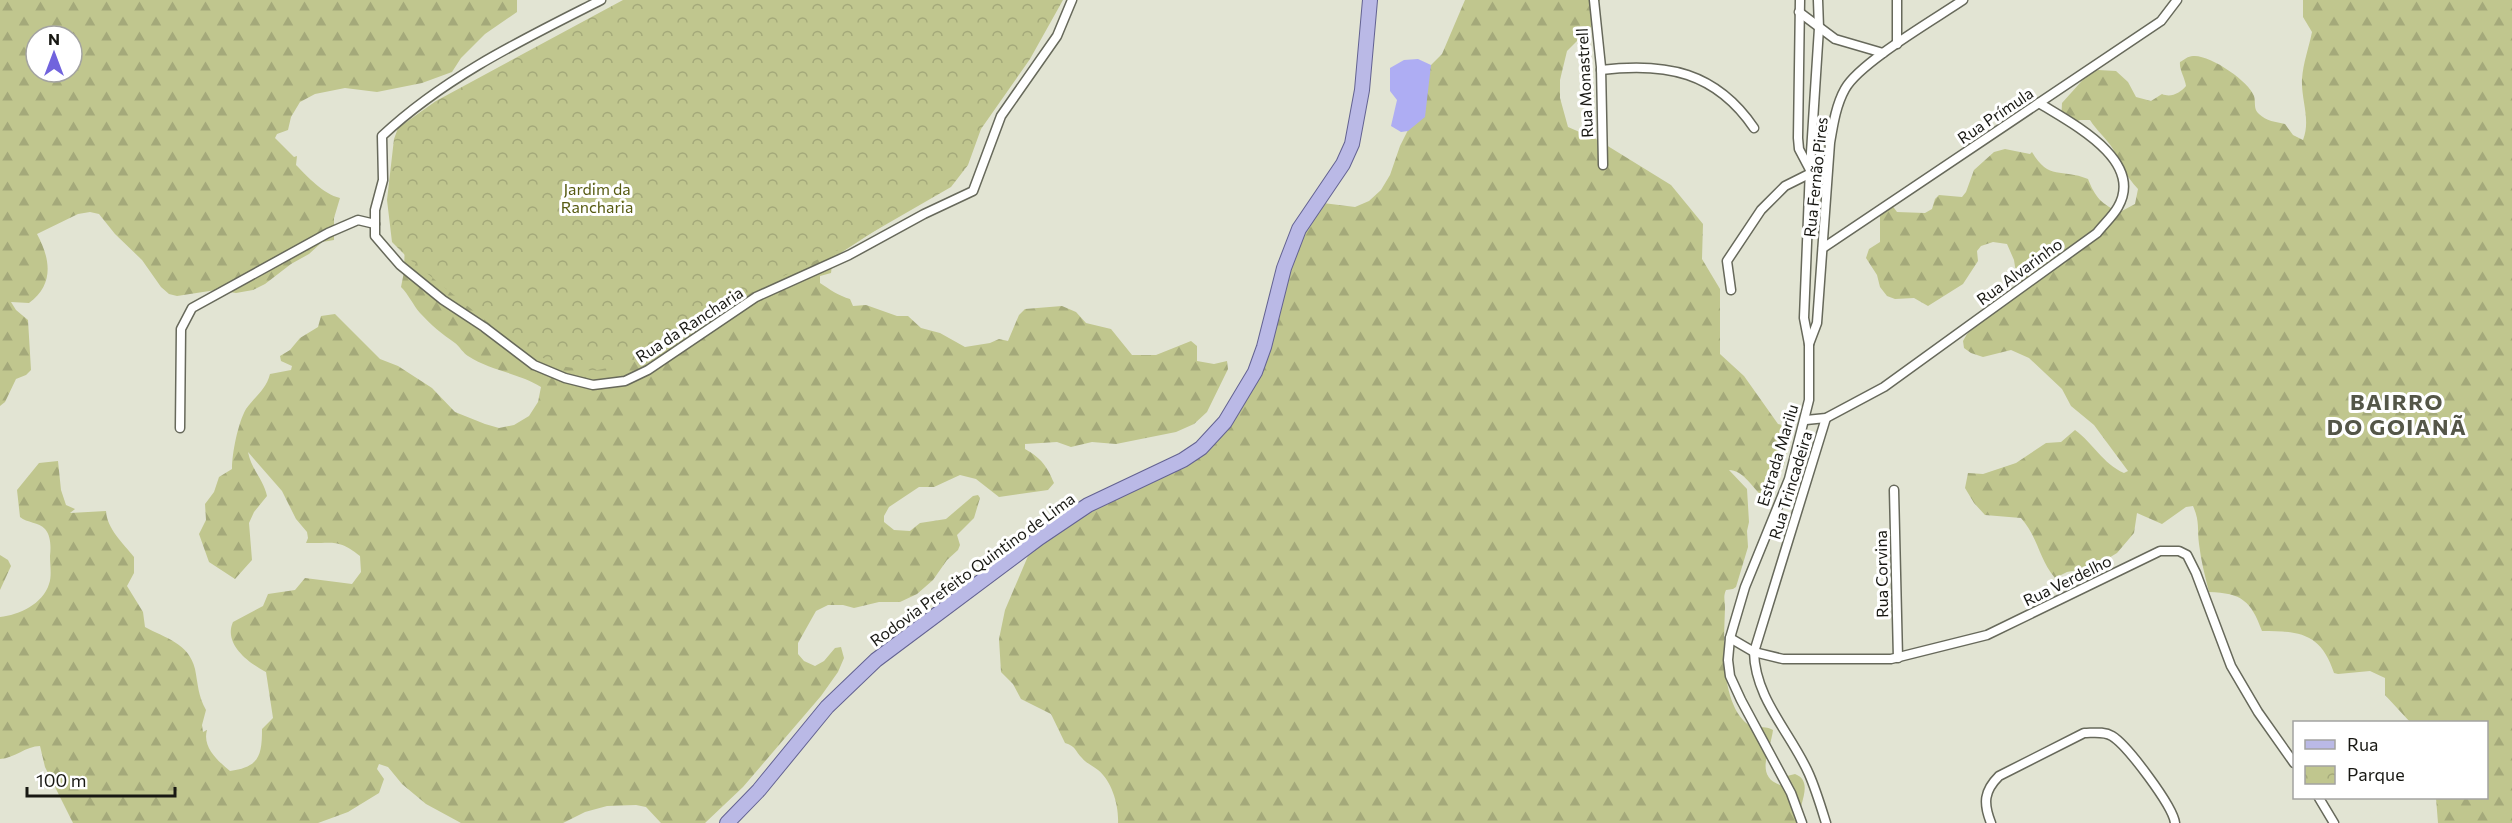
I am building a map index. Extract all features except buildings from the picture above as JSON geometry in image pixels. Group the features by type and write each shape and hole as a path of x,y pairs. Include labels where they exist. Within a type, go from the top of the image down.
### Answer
{"main road":[{"name":"Rodovia Prefeito Quintino de Lima","path":"727,823 759,790 827,707 876,660 1039,538 1088,505 1183,460 1201,448 1225,422 1255,372 1264,347 1284,268 1299,229 1343,164 1352,144 1362,90 1370,0"}],"street":[{"path":"180,428 181,329 192,308 328,233 358,220 375,224 375,210 383,180 382,136 406,113 446,84 508,47 601,0"},
{"name":"Rua da Rancharia","path":"375,224 375,236 400,265 443,300 484,327 534,365 565,378 593,385 625,381 648,370 756,297 849,255 973,190 1001,116 1058,36 1072,0"},
{"name":"Rua Monastrell","path":"1594,0 1601,70 1603,165"},
{"path":"1731,290 1727,261 1738,243 1761,210 1785,186 1810,171 1799,149 1798,138 1800,0"},
{"name":"Estrada Marilu","path":"1802,823 1791,793 1730,676 1728,660 1730,638 1745,587 1789,479 1806,420 1809,400 1809,344 1804,318 1819,28 1818,0"},
{"path":"1897,0 1897,44"},
{"name":"Rua Fernão Pires","path":"1809,344 1817,323 1830,143 1835,115 1845,88 1883,53 1963,0"},
{"name":"Rua Prímula","path":"1823,248 2161,21 2177,0"},
{"path":"1799,12 1835,39 1883,53"},
{"path":"1601,70 1625,67 1678,72 1724,93 1742,110 1754,128"},
{"name":"Rua Alvarinho","path":"1806,420 1826,418 1884,387 2097,233 2119,206 2124,184 2117,161 2087,133 2039,103"},
{"name":"Rua Trincadeira","path":"1754,651 1826,418"},
{"name":"Rua Corvina","path":"1894,490 1898,658"},
{"name":"Rua Verdelho","path":"1730,638 1754,651 1783,659 1898,658 1988,635 2160,551 2179,551 2187,555 2196,573 2230,666 2258,712 2293,761"},
{"path":"1754,651 1754,665 1760,688 1809,773 1826,823"},
{"path":"1991,823 1986,811 1985,797 1989,786 1999,776 2084,733 2098,733 2112,736 2124,748 2168,802 2175,823"},
{"path":"2320,799 2334,823"}],"green space":[{"path":"0,0 517,0 517,12 485,34 461,58 452,72 422,83 377,92 345,88 315,94 300,102 291,117 288,130 277,134 275,138 294,157 297,156 296,165 311,180 328,193 340,198 334,218 334,240 322,242 309,254 253,290 236,293 216,290 177,296 169,294 161,287 142,260 115,234 99,214 90,212 78,214 37,234 45,252 48,270 43,288 29,303 11,302 16,310 28,320 31,370 16,379 5,402 0,406"},
{"name":"Jardim da Rancharia","path":"623,0 1063,0 1030,59 981,129 968,165 951,187 866,236 757,289 692,331 631,363 593,371 560,366 516,345 408,258 392,242 387,200 394,139 398,128 436,101"},
{"path":"1465,0 1600,0 1594,10 1591,27 1567,51 1560,80 1560,98 1568,127 1598,140 1671,185 1703,224 1702,259 1720,289 1720,354 1744,376 1778,424 1782,425 1787,420 1791,424 1784,465 1769,490 1760,494 1742,475 1729,470 1747,489 1749,522 1748,547 1736,587 1726,590 1725,595 1724,651 1727,682 1736,709 1746,723 1773,730 1766,762 1768,777 1784,786 1789,782 1787,776 1795,774 1804,783 1799,823 1118,823 1114,794 1103,775 1084,760 1073,747 1065,743 1051,714 1021,699 1013,684 1001,672 999,639 1005,610 1028,556 1087,506 1197,454 1253,367 1295,248 1323,203 1355,207 1369,201 1381,190 1390,175 1400,146 1415,116 1430,66 1442,54"},
{"path":"2303,0 2512,0 2512,823 2438,823 2436,799 2488,799 2488,721 2409,721 2385,695 2385,678 2370,671 2334,673 2322,650 2307,637 2287,632 2262,631 2254,612 2244,601 2230,594 2209,592 2193,506 2186,507 2162,524 2137,513 2134,533 2117,553 2094,567 2067,572 2055,578 2021,518 1985,515 1974,503 1965,488 1968,473 1983,474 2016,463 2046,443 2061,442 2075,430 2110,464 2124,473 2128,471 2094,425 2071,406 2062,389 2029,358 2011,350 1983,357 1964,348 1963,341 1967,334 2001,305 2018,286 2014,260 2007,244 1993,242 1981,246 1977,251 1978,261 1963,284 1928,306 1914,298 1895,299 1887,296 1866,258 1869,249 1880,242 1880,213 1891,204 1897,212 1925,213 1932,209 1939,195 1962,197 1974,170 1994,152 2005,149 2030,154 2032,152 2044,167 2050,170 2088,179 2100,200 2120,212 2135,204 2138,189 2127,175 2111,145 2090,120 2080,120 2068,125 2061,121 2062,103 2088,74 2098,70 2116,71 2128,82 2136,97 2151,101 2162,94 2175,94 2186,86 2180,62 2193,56 2209,59 2245,83 2254,96 2257,112 2271,121 2285,124 2293,135 2303,140 2306,117 2302,79 2312,32 2303,17"},
{"path":"916,204 833,258 831,273 820,276 820,283 850,299 853,306 866,305 897,316 908,316 921,328 940,333 965,347 990,343 999,339 1008,341 1019,315 1025,309 1062,306 1076,312 1086,323 1111,329 1132,355 1156,355 1191,341 1197,346 1197,361 1214,364 1227,361 1228,369 1207,412 1194,424 1176,432 1116,444 1092,442 1071,447 1057,442 1025,444 1025,449 1046,467 1054,483 1048,490 999,497 976,479 960,475 934,487 919,487 889,507 884,516 884,522 894,530 910,531 920,523 946,519 973,496 978,495 980,498 974,518 957,535 960,545 958,550 947,560 933,580 917,594 900,602 879,602 854,608 828,605 816,611 798,643 798,654 804,661 815,666 824,661 835,648 841,647 844,658 838,672 821,696 743,787 705,823 661,823 646,807 636,805 607,806 585,812 563,823 461,823 426,804 402,784 388,767 379,764 377,769 384,779 379,793 348,812 318,823 73,823 45,767 40,746 0,759 0,617 15,614 36,603 46,591 50,578 48,535 42,527 20,517 17,490 39,463 58,461 61,490 66,505 75,509 70,513 106,511 112,530 134,557 134,573 127,586 143,612 145,627 175,642 192,660 206,710 202,725 203,732 207,730 207,742 212,753 230,771 247,767 257,759 260,753 262,729 273,718 266,672 239,652 232,638 233,622 263,606 268,594 295,590 305,578 352,584 361,572 360,556 346,547 334,543 306,543 307,532 296,519 282,491 248,452 267,496 254,512 249,523 252,560 235,579 209,562 199,534 206,520 205,504 214,492 219,477 232,469 236,438 246,409 263,389 270,374 291,370 292,366 281,361 280,356 290,350 300,338 318,327 321,316 335,314 380,359 398,366 432,388 455,412 499,428 514,425 529,416 538,402 541,387 466,355 424,317 401,287 405,237"},
{"path":"0,555 8,560 11,566 0,590"}],"water":[{"path":"1418,59 1431,65 1425,117 1408,131 1401,132 1391,126 1397,100 1390,91 1390,68 1404,60"}],"district":[{"name":"BAIRRO DO GOIANÃ","path":"2397,414"}]}
